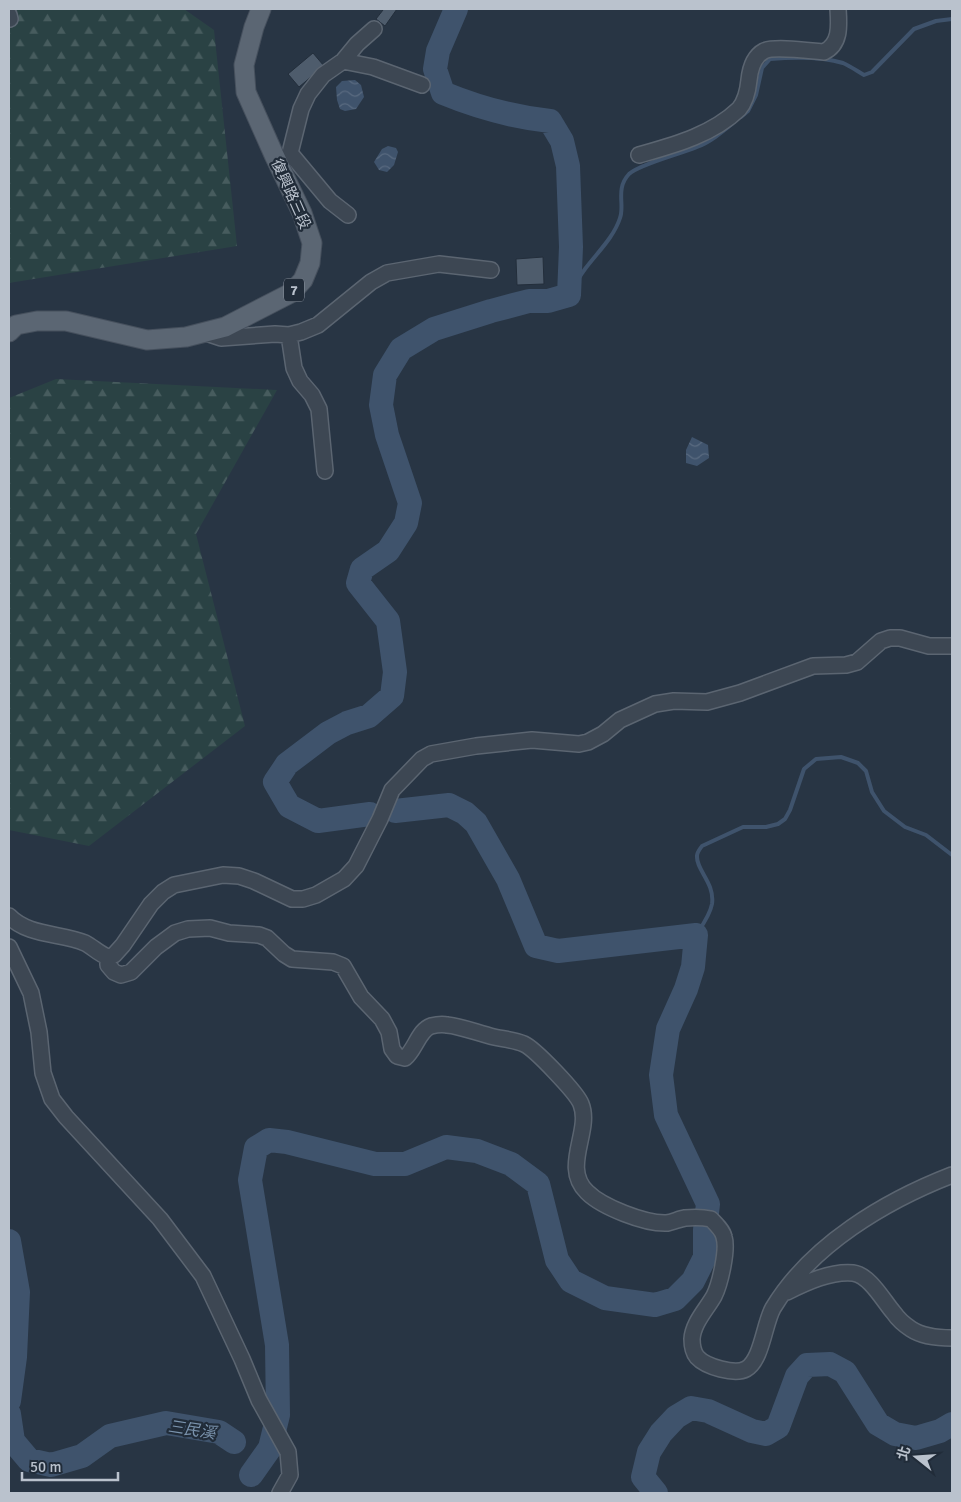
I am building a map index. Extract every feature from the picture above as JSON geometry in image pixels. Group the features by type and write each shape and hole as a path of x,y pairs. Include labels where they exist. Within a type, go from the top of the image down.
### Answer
{"main road":[{"name":"復興路三段","path":"9,332 16,325 37,320 66,321 147,340 186,337 225,327 291,293 303,280 310,263 312,243 284,158 246,92 244,66 254,27 261,9"}],"street":[{"path":"640,155 684,142 720,123 740,108 745,98 751,68 755,59 764,51 775,49 824,52 831,48 835,43 838,33 838,9"},
{"path":"348,215 330,201 284,158 308,94 323,75 343,61 357,44 374,29"},
{"path":"343,61 373,67 422,85"},
{"path":"206,333 221,338 275,334 288,335 301,332 318,324 371,282 387,273 439,264 491,270"},
{"path":"288,335 294,368 300,381 312,395 319,409 325,471"},
{"path":"9,916 27,928 86,944 108,957 114,955 123,945 151,904 163,892 174,885 223,875 239,876 292,899 303,899 316,895 344,879 356,866 380,820 392,790 422,758 431,754 476,746 532,740 579,744 588,742 603,734 620,720 655,704 674,701 707,702 740,693 813,666 846,665 857,662 881,641 890,638 900,638 929,646 952,646"},
{"path":"108,957 108,965 114,972 121,975 131,972 156,947 176,933 188,929 210,928 229,934 259,935 267,938 292,959 333,962 343,966 361,997 382,1019 389,1032 392,1049 397,1056 405,1058 411,1053 424,1032 430,1027 447,1025 524,1044 555,1073 581,1103 584,1115 576,1157 576,1169 579,1180 587,1192 606,1204 654,1223 705,1218 724,1237 724,1260 715,1294 692,1332 692,1347 697,1358 706,1364 729,1372 739,1372 748,1368 756,1358 772,1310 812,1258 863,1221 900,1199 952,1175"},
{"path":"9,947 31,993 39,1032 43,1073 52,1099 66,1117 160,1219 203,1276 266,1414 288,1452 290,1474 280,1493"},
{"path":"783,1294 807,1282 833,1275 855,1273 873,1286 894,1314 913,1330 931,1336 952,1338"}],"green space":[{"path":"9,9 184,9 214,30 237,246 9,283"},
{"path":"56,379 277,390 196,534 245,726 89,846 9,830 9,398"}],"water":[{"path":"355,80 361,85 364,97 356,109 345,111 340,109 336,87 342,81"},
{"path":"388,146 396,148 398,152 394,165 387,172 379,170 374,162 382,149"},
{"path":"692,437 708,445 709,458 697,466 686,463 686,450"}],"building":[{"path":"382,9 397,9 385,26 376,19"},
{"path":"313,53 324,66 299,87 288,74"},
{"path":"543,257 544,284 517,285 516,259"}],"waterway":[{"path":"370,814 318,821 289,806 275,782 287,764 328,733 347,723 369,716 392,696 395,672 388,621 358,583 362,569 388,551 406,523 410,503 387,435 381,405 385,375 401,349 434,329 529,301 548,301 569,295 571,247 568,166 562,141 550,121 495,111 443,93 435,69 438,51 456,9"},
{"path":"741,117 748,111 756,95 762,68 770,59 825,59 843,63 864,75 872,72 914,29 936,21 952,19"},
{"path":"569,295 617,225 621,213 622,185 629,174 651,163 702,145 732,124"},
{"path":"696,935 708,916 712,904 711,890 697,861 697,855 702,846 743,827 766,827 778,824 785,819 804,769 816,759 841,757 858,763 866,771 872,792 884,811 905,827 926,835 952,855"},
{"path":"251,1475 270,1448 278,1415 277,1345 250,1180 256,1148 269,1140 287,1142 375,1164 405,1164 446,1147 477,1151 511,1164 538,1184 557,1260 571,1281 605,1298 655,1305 675,1299 693,1281 705,1257 705,1230 708,1204 666,1115 661,1075 668,1029 686,989 693,967 696,935 558,951 536,946 508,879 476,823 465,813 449,805 395,811"},
{"name":"三民溪","path":"9,1241 18,1292 15,1357 9,1401"},
{"path":"656,1493 643,1477 649,1452 661,1433 676,1417 691,1408 708,1411 752,1431 766,1434 778,1427 797,1376 807,1365 830,1364 845,1372 878,1424 895,1434 916,1438 940,1431 952,1424"},
{"name":"三民溪","path":"9,1414 13,1441 29,1460 51,1465 82,1456 110,1436 166,1423 219,1432 234,1442"}]}
